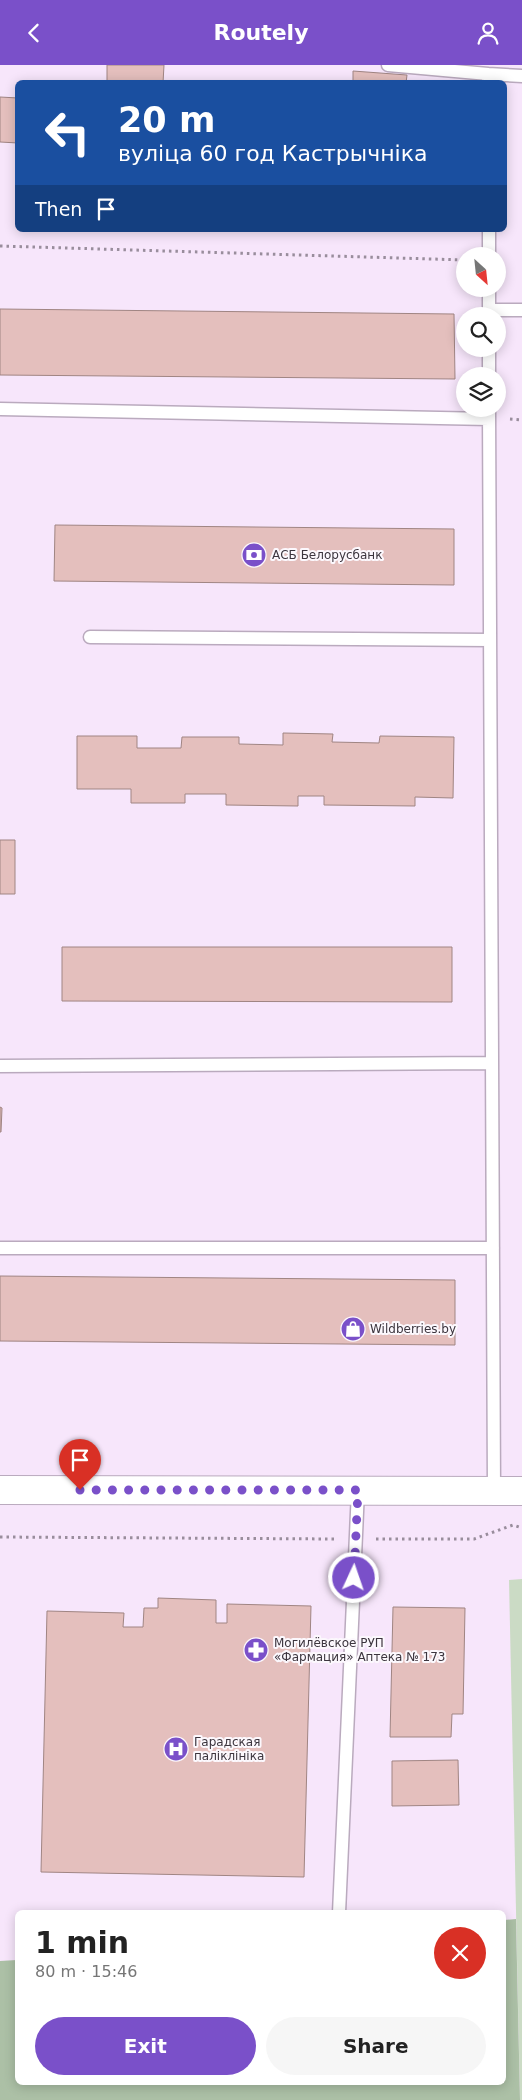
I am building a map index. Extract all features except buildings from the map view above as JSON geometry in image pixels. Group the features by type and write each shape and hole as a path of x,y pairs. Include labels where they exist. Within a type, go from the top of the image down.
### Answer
{"street":[{"path":"0,1490 522,1491"}],"lane":[{"path":"388,65 488,78 522,76"},
{"path":"489,232 489,247"},
{"path":"506,311 522,310"},
{"path":"0,409 456,414"},
{"path":"489,417 494,1491"},
{"path":"90,637 490,640"},
{"path":"0,1066 492,1063"},
{"path":"0,1248 493,1249"},
{"path":"338,1910 358,1490"}],"path":[{"path":"0,246 456,260"},
{"path":"0,1537 474,1539 513,1525 522,1528"}],"green space":[{"path":"522,1579 522,2100 520,2100 509,1580"},
{"path":"516,1919 520,2100 0,2100 0,1961 15,1960 15,2085 506,2085 506,1920"}],"place":[{"name":"АСБ Белорусбанк","path":"254,555"},
{"name":"Wildberries.by","path":"353,1329"},
{"name":"Могилёвское РУП «Фармация» Аптека № 173","path":"256,1650"},
{"name":"Гарадская паліклініка","path":"176,1749"}],"route":[{"path":"80,1490 358,1490 354,1578"}]}
